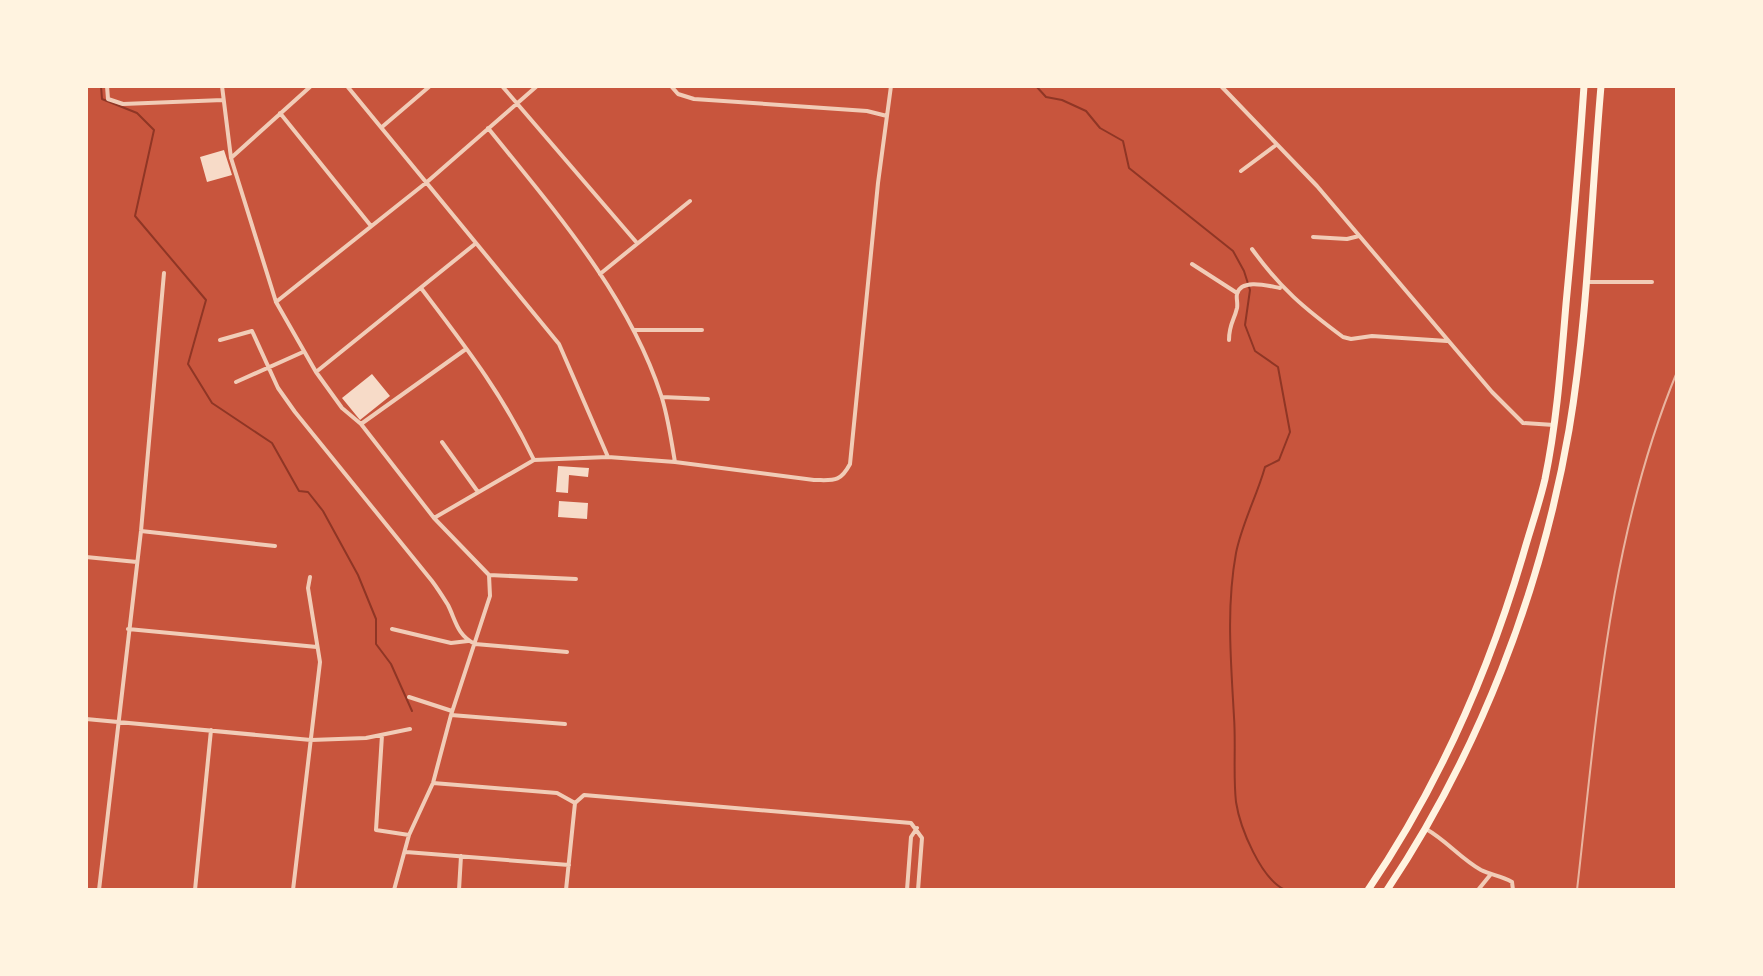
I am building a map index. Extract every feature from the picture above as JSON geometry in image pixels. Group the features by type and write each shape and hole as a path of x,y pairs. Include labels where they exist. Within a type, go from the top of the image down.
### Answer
{"main road":[{"path":"1368,890 1391,857 1433,783 1476,692 1501,626 1533,524 1559,392 1584,86"},
{"path":"1387,890 1454,776 1485,709 1533,576 1553,505 1569,429 1601,86"}],"street":[{"path":"107,86 108,99 123,104 223,100"},
{"path":"222,86 231,158 276,302 303,352 342,408 361,424 434,518 489,575 490,596 433,783 409,835 394,890"},
{"path":"231,158 311,86"},
{"path":"347,86 559,344 608,457"},
{"path":"382,127 430,86"},
{"path":"502,86 637,243"},
{"path":"276,302 427,182 537,86"},
{"path":"671,86 678,94 694,99 867,111 887,116"},
{"path":"434,518 534,460 608,457 675,462 814,480 834,480 844,476 850,464 891,86"},
{"path":"1221,86 1317,186 1492,392 1523,423 1554,425"},
{"path":"280,113 371,226"},
{"path":"488,128 564,223 635,330 662,397 675,462"},
{"path":"1241,171 1276,145"},
{"path":"600,274 690,201"},
{"path":"1313,237 1347,239 1359,236"},
{"path":"316,372 475,244"},
{"path":"1252,249 1283,288 1314,317 1343,337 1450,341"},
{"path":"1192,264 1238,292"},
{"path":"99,890 141,531 164,273"},
{"path":"1585,282 1652,282"},
{"path":"1238,292 1251,284 1283,288"},
{"path":"421,288 509,411 534,460"},
{"path":"1229,340 1229,323 1237,311 1238,292"},
{"path":"635,330 702,330"},
{"path":"220,340 252,331 268,369 295,412 432,581 445,600 456,626 468,641 567,652"},
{"path":"361,424 467,349"},
{"path":"236,382 303,352"},
{"path":"662,397 708,399"},
{"path":"442,442 478,492"},
{"path":"141,531 275,546"},
{"path":"86,557 137,562"},
{"path":"489,575 576,579"},
{"path":"293,890 320,662 308,588 310,577"},
{"path":"128,629 317,647"},
{"path":"392,629 451,643 468,641"},
{"path":"409,697 452,713 565,724"},
{"path":"86,719 311,740 382,735 410,729"},
{"path":"195,890 211,730"},
{"path":"382,735 376,830 409,835"},
{"path":"433,783 557,793 575,803"},
{"path":"566,890 575,803 584,795 902,821 917,828 922,838 918,890"},
{"path":"907,890 911,837 917,828"},
{"path":"1425,829 1480,869 1508,879 1512,882 1513,890"},
{"path":"406,852 569,865"},
{"path":"459,890 461,856"},
{"path":"1478,890 1491,874"}],"building":[{"path":"224,150 232,175 207,182 200,157"},
{"path":"372,374 390,396 360,420 342,398"},
{"path":"558,466 589,468 588,477 569,475 568,493 556,492"},
{"path":"559,501 588,503 587,519 558,517"}],"waterway":[{"path":"101,86 102,99 137,113 154,130 135,216 206,300 188,364 212,403 272,443 299,491 308,492 323,511 358,575 376,619 376,644 391,664 412,711"},
{"path":"1036,86 1046,97 1062,100 1086,111 1100,128 1123,141 1129,168 1233,251 1250,290 1245,325 1255,351 1278,367 1290,432 1279,460 1265,467 1239,542 1231,594 1230,635 1238,813 1260,864 1285,890"}],"railway":[{"path":"1577,890 1600,692 1621,562 1654,434 1677,372"}]}
